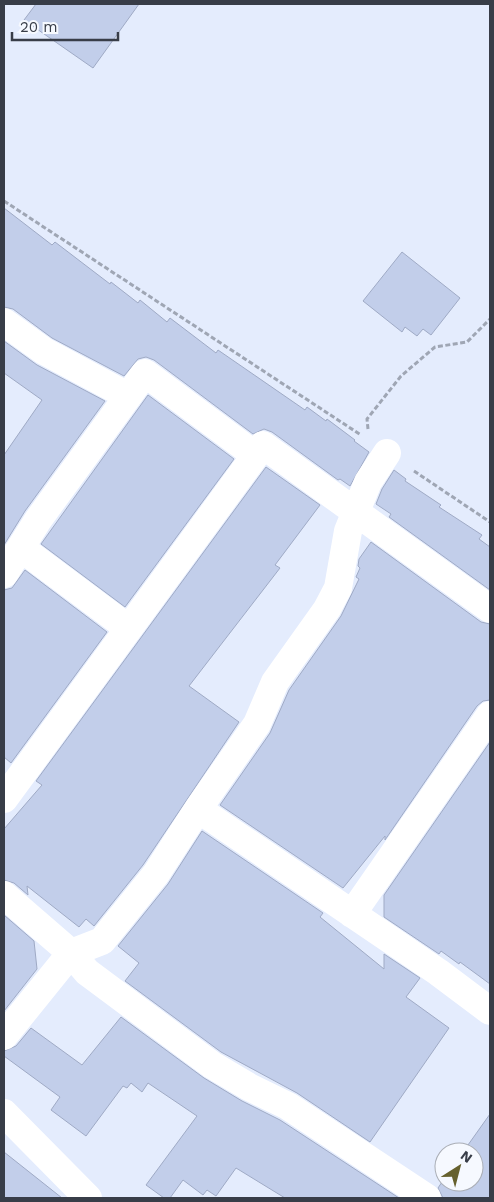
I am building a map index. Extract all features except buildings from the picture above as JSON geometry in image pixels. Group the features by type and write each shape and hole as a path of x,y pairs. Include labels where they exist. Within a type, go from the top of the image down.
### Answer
{"street":[{"path":"4,322 44,351 128,396"},
{"path":"4,574 38,520 145,373 255,455"},
{"path":"4,799 263,445 490,609"},
{"path":"4,1036 71,953 102,941 156,874 257,724 275,682 327,609 338,588 348,531 368,482 378,447"},
{"path":"21,548 128,628"},
{"path":"352,914 490,714"},
{"path":"198,809 490,1011"},
{"path":"4,895 71,953 87,972 212,1065 249,1088 288,1106 427,1198"},
{"path":"4,1113 88,1198"}],"path":[{"path":"4,201 490,522"},
{"path":"378,447 367,419 401,376 436,347 467,342 490,319"}]}
